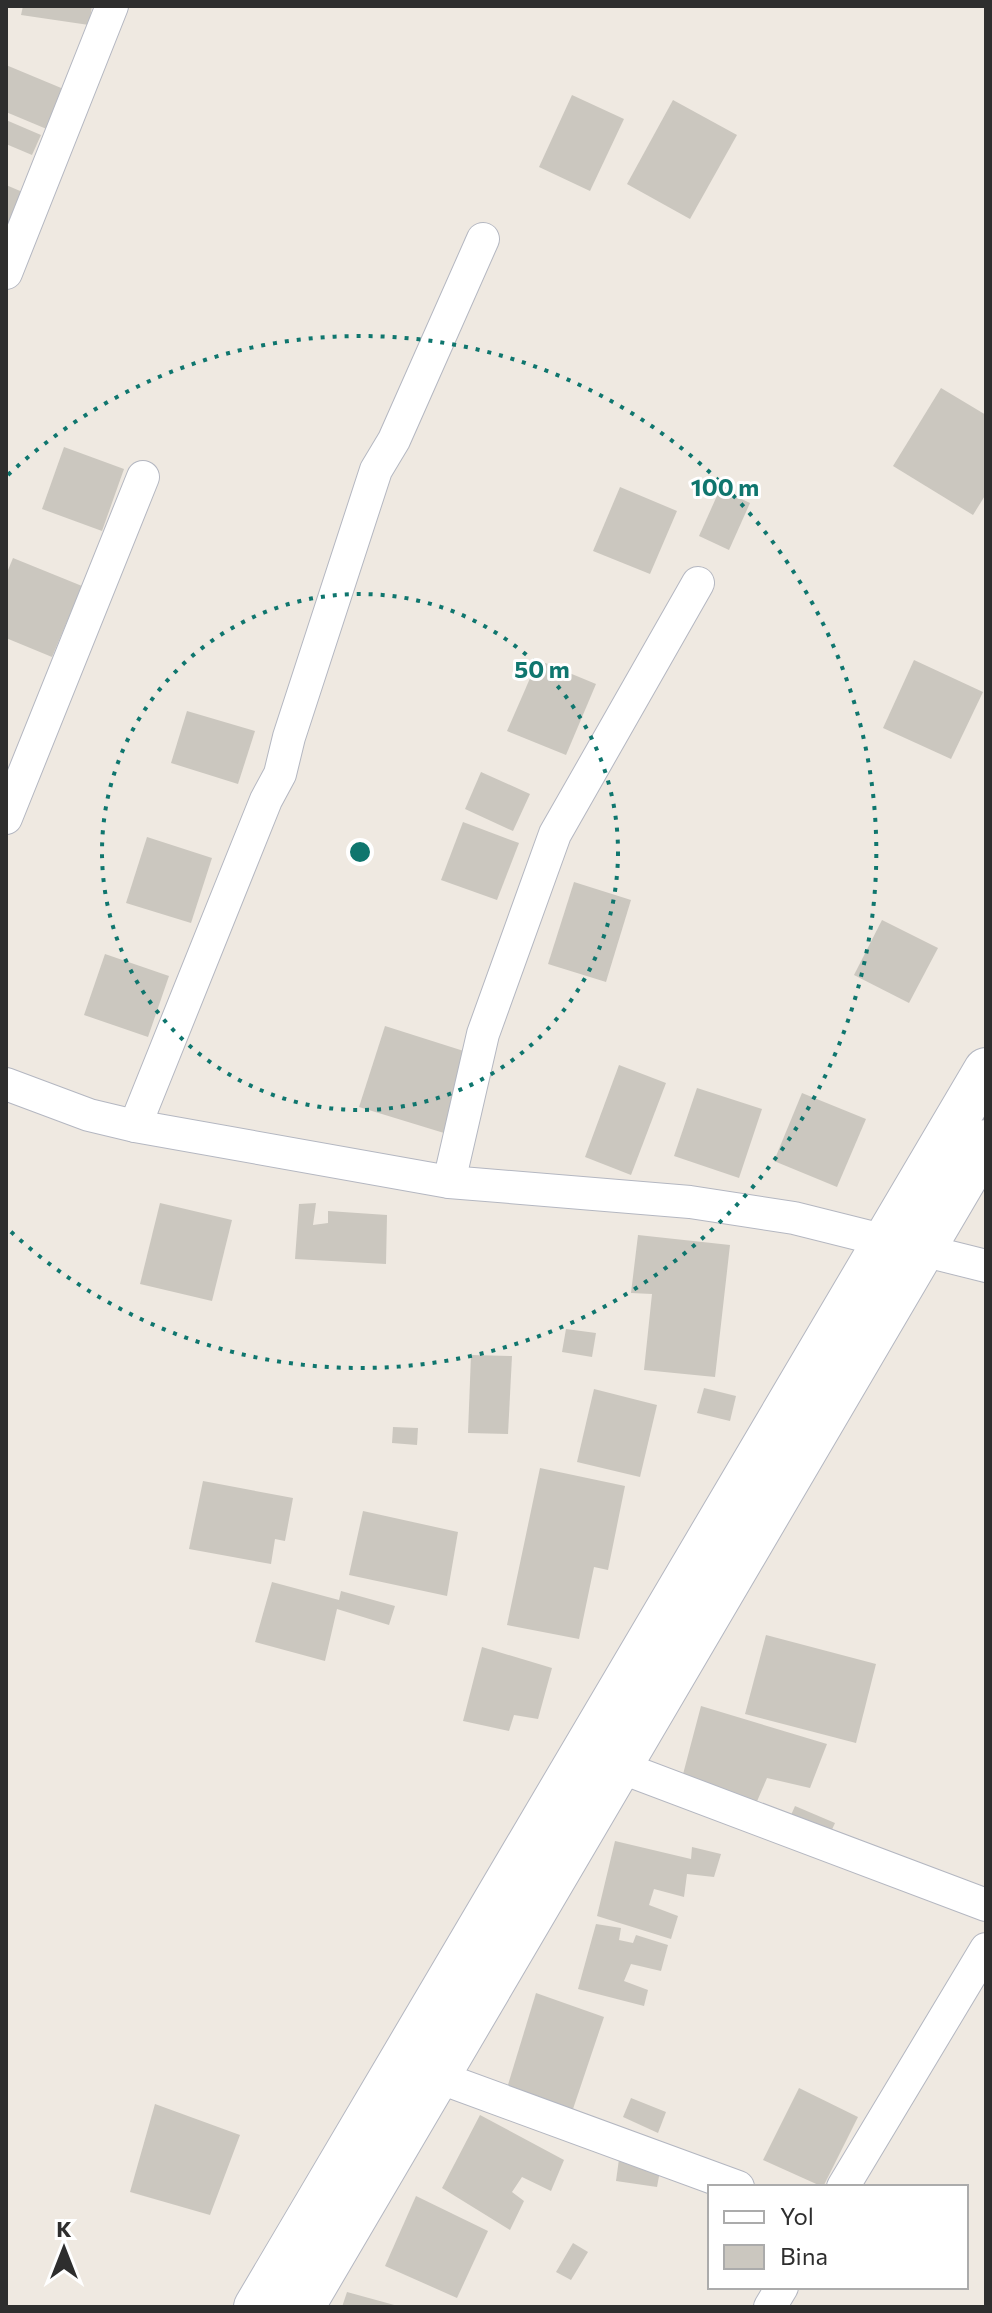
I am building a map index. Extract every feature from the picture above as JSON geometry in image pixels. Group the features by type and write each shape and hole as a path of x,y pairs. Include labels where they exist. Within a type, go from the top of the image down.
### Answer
{"street":[{"path":"6,273 112,6"},
{"path":"135,1126 266,800 280,774 289,737 376,470 394,440 483,239"},
{"path":"6,818 143,477"},
{"path":"449,1182 483,1034 555,834 698,583"},
{"path":"302,2307 620,1767 905,1246 986,1070"},
{"path":"6,1084 89,1115 135,1126 449,1182 690,1202 794,1218 986,1266"},
{"path":"256,2307 905,1246 986,1142"},
{"path":"620,1767 986,1905"},
{"path":"844,2185 986,1949"},
{"path":"438,2077 733,2185"},
{"path":"770,2307 781,2289"}],"building":[{"path":"23,6 92,6 89,25 21,15"},
{"path":"6,65 66,90 49,130 6,112"},
{"path":"572,95 624,119 590,191 539,167"},
{"path":"673,100 737,135 690,219 627,184"},
{"path":"6,120 41,135 32,155 6,144"},
{"path":"6,185 32,196 6,236"},
{"path":"941,388 986,415 986,494 973,515 893,466"},
{"path":"64,447 124,469 102,531 42,509"},
{"path":"620,487 677,511 650,574 593,551"},
{"path":"720,489 750,503 729,550 699,536"},
{"path":"13,558 82,586 52,657 6,638 6,575"},
{"path":"538,660 596,684 566,755 507,731"},
{"path":"914,660 983,692 951,759 883,728"},
{"path":"187,711 255,731 238,784 171,763"},
{"path":"481,772 530,794 513,831 465,809"},
{"path":"463,822 519,843 497,900 441,880"},
{"path":"147,837 212,858 191,923 126,903"},
{"path":"574,882 631,900 606,982 548,964"},
{"path":"882,920 938,948 909,1003 854,975"},
{"path":"105,954 169,976 148,1037 84,1015"},
{"path":"385,1026 470,1053 444,1133 359,1107"},
{"path":"619,1065 666,1083 631,1175 585,1157"},
{"path":"697,1088 762,1109 739,1178 674,1156"},
{"path":"802,1093 866,1119 837,1187 774,1161"},
{"path":"160,1203 232,1220 212,1301 140,1284"},
{"path":"316,1203 313,1225 328,1223 328,1211 387,1215 386,1264 295,1259 299,1204"},
{"path":"638,1235 730,1245 715,1377 644,1370 652,1294 631,1293"},
{"path":"566,1329 596,1333 592,1357 562,1352"},
{"path":"471,1355 512,1356 508,1434 468,1433"},
{"path":"704,1388 736,1396 730,1421 697,1413"},
{"path":"594,1389 657,1405 640,1477 577,1462"},
{"path":"393,1427 418,1428 417,1445 392,1443"},
{"path":"540,1468 625,1486 608,1570 594,1567 579,1639 507,1625"},
{"path":"203,1481 293,1498 285,1541 275,1539 271,1564 189,1549"},
{"path":"363,1511 458,1532 447,1596 349,1575"},
{"path":"272,1582 339,1600 341,1591 395,1606 389,1625 337,1609 325,1661 255,1642"},
{"path":"766,1635 876,1664 856,1743 745,1714"},
{"path":"482,1647 552,1668 538,1719 514,1715 509,1731 463,1721"},
{"path":"701,1706 827,1744 810,1788 767,1778 755,1806 682,1778"},
{"path":"795,1806 835,1823 828,1838 788,1822"},
{"path":"615,1841 691,1859 692,1847 721,1854 714,1877 687,1874 684,1897 654,1889 649,1905 678,1916 671,1939 597,1916"},
{"path":"596,1924 621,1928 619,1940 633,1943 636,1935 668,1945 661,1971 631,1964 624,1981 648,1990 644,2006 578,1989"},
{"path":"536,1993 604,2017 573,2109 507,2088"},
{"path":"799,2088 858,2117 824,2185 763,2160"},
{"path":"631,2098 666,2112 658,2133 623,2117"},
{"path":"155,2104 240,2135 210,2215 130,2192"},
{"path":"480,2115 564,2160 551,2191 522,2177 512,2192 524,2201 510,2230 442,2188"},
{"path":"619,2159 661,2166 657,2187 616,2181"},
{"path":"416,2196 488,2231 457,2298 385,2266"},
{"path":"573,2243 588,2252 571,2280 556,2272"},
{"path":"347,2292 398,2306 398,2307 342,2307"}]}
